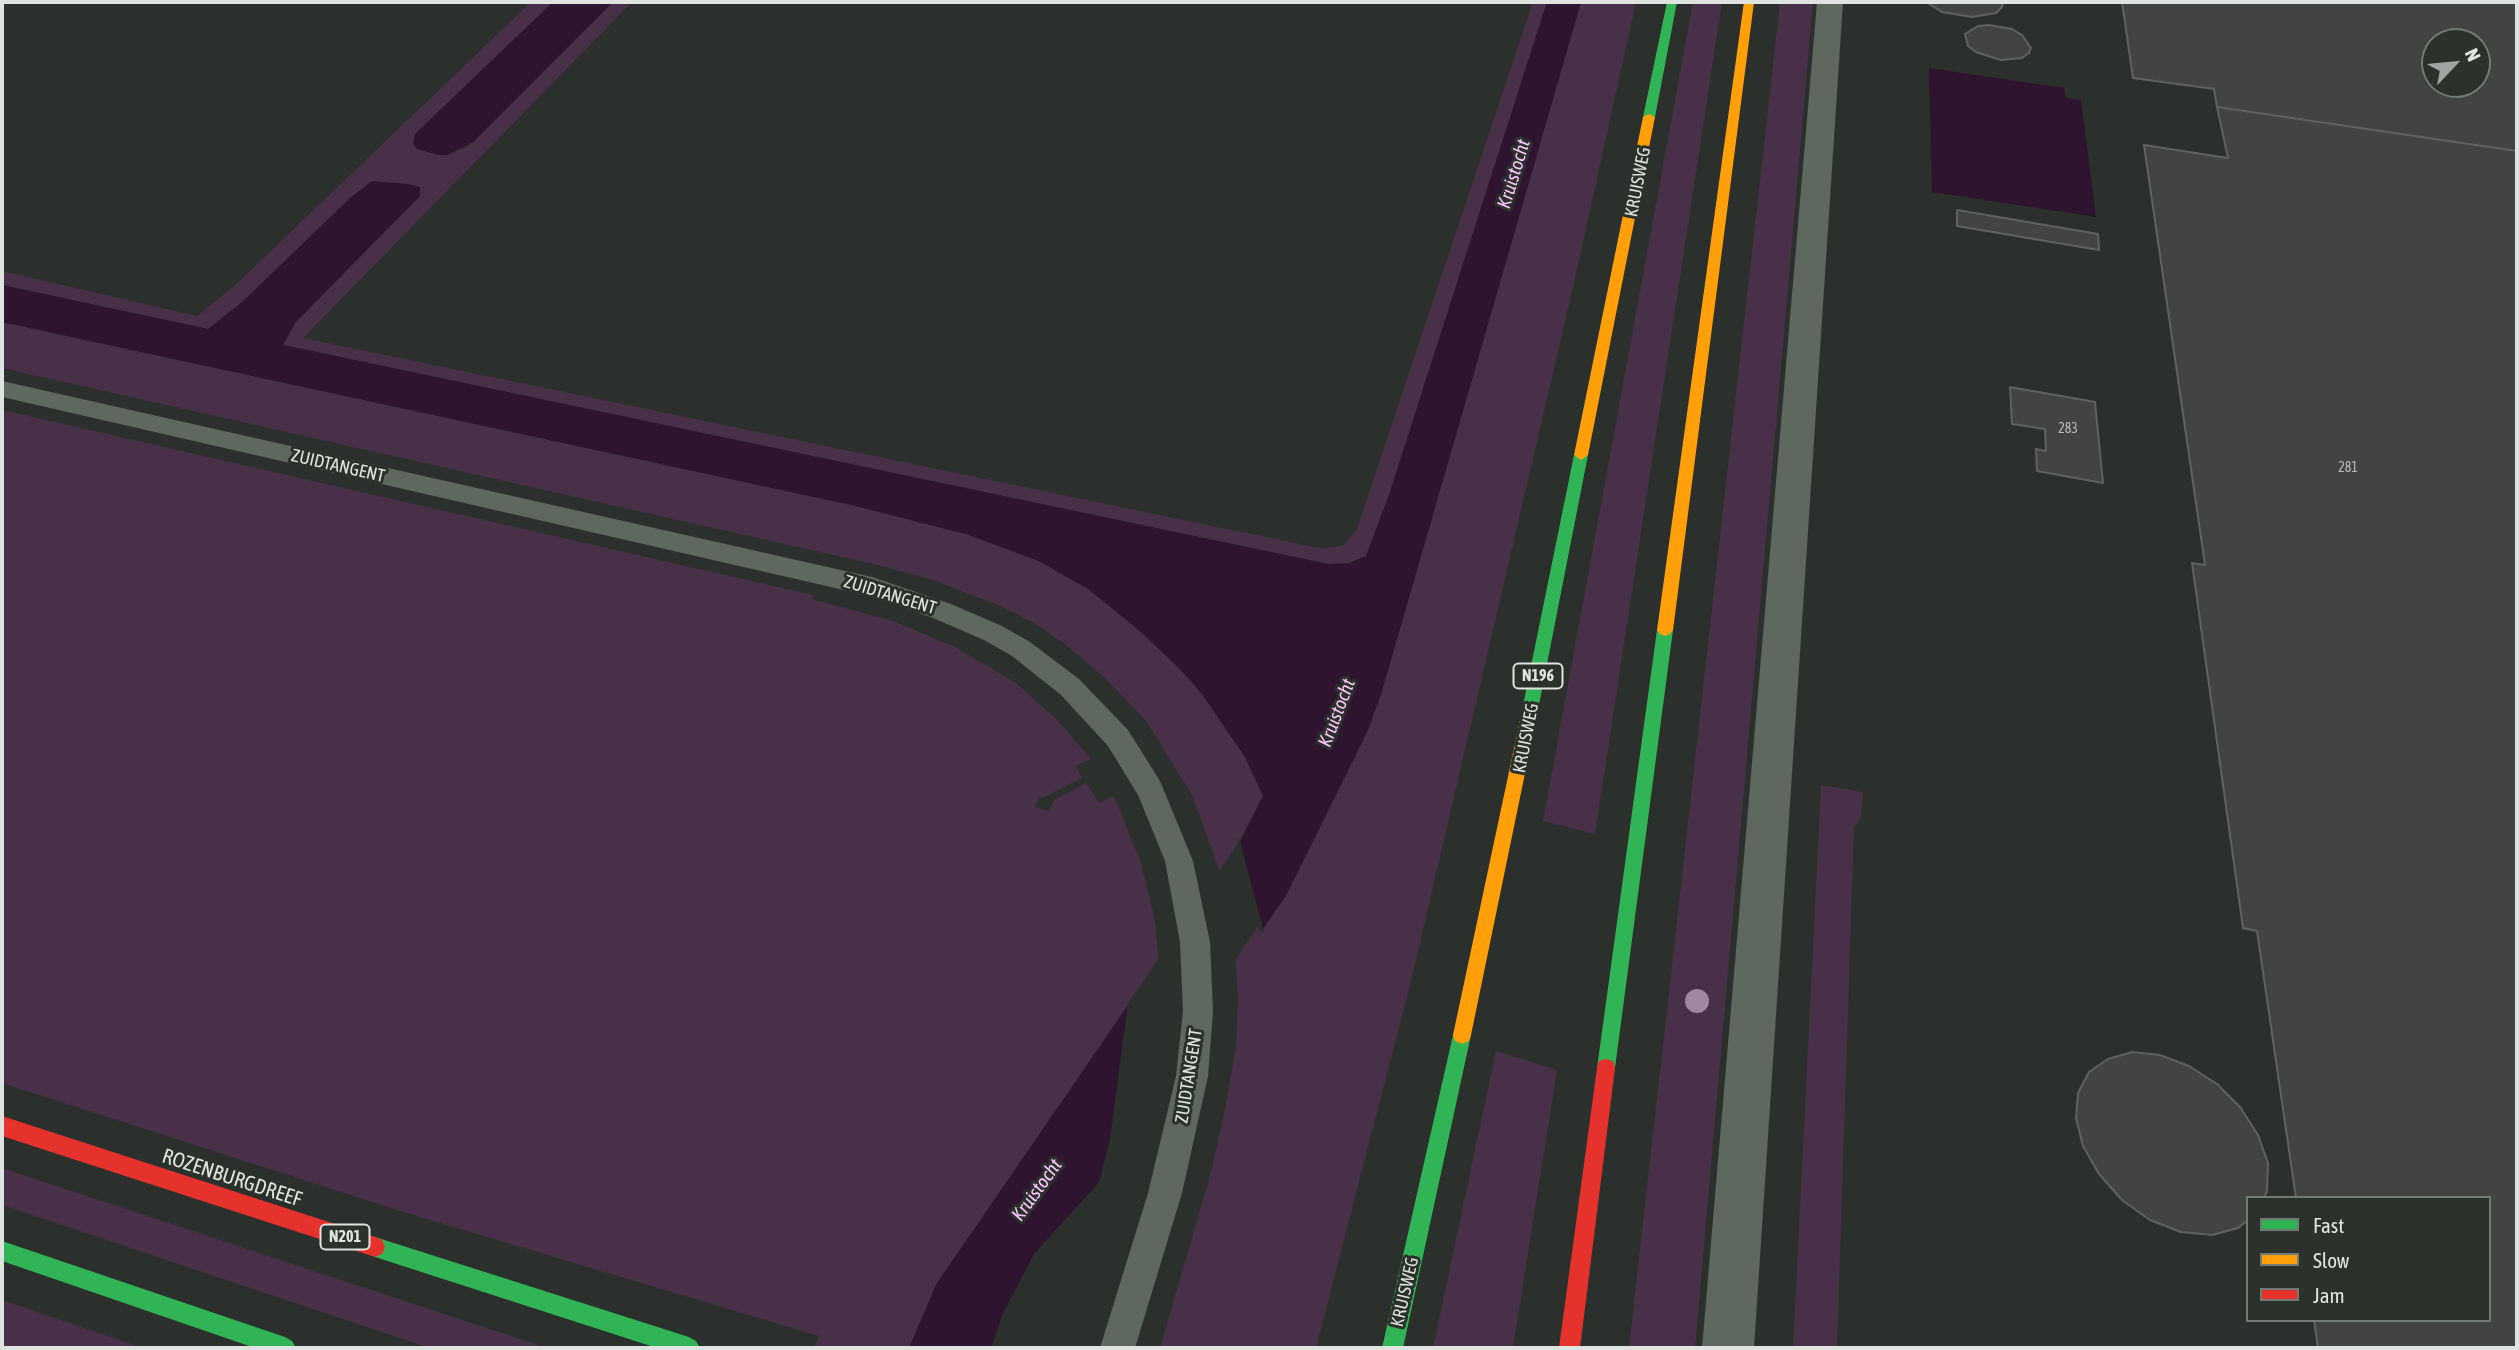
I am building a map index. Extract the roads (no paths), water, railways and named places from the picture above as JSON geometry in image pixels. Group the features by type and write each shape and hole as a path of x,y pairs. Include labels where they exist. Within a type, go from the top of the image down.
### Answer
{"highway":[{"name":"KRUISWEG","path":"1392,1348 1504,845 1672,2"},
{"path":"1569,1348 1749,2"},
{"name":"ROZENBURGDREEF","path":"2,1126 689,1348"},
{"path":"2,1251 285,1348"}],"street":[{"path":"1728,1348 1829,2"}],"lane":[{"name":"ZUIDTANGENT","path":"2,389 872,587 954,616 1021,649 1070,687 1104,722 1150,790 1179,861 1188,898 1197,974 1196,1044 1192,1076 1165,1193 1118,1348"}],"water":[{"path":"553,2 613,2 473,142 447,155 417,149 413,144 415,134"},
{"name":"Kruistocht","path":"1547,2 1581,2 1382,691 1368,730 1285,897 1263,929 1260,918 1111,1140 1100,1181 1034,1254 1003,1313 991,1348 909,1348 937,1283 1240,842 1263,796 1245,757 1202,694 1179,668 1146,636 1088,589 1039,561 966,534 851,505 2,322 2,285 208,329 241,303 350,198 372,181 408,184 420,187 420,196 295,323 283,345 1328,564 1350,563 1366,556 1389,495"},
{"path":"1929,68 2064,88 2066,98 2081,100 2096,217 1932,192"}]}
